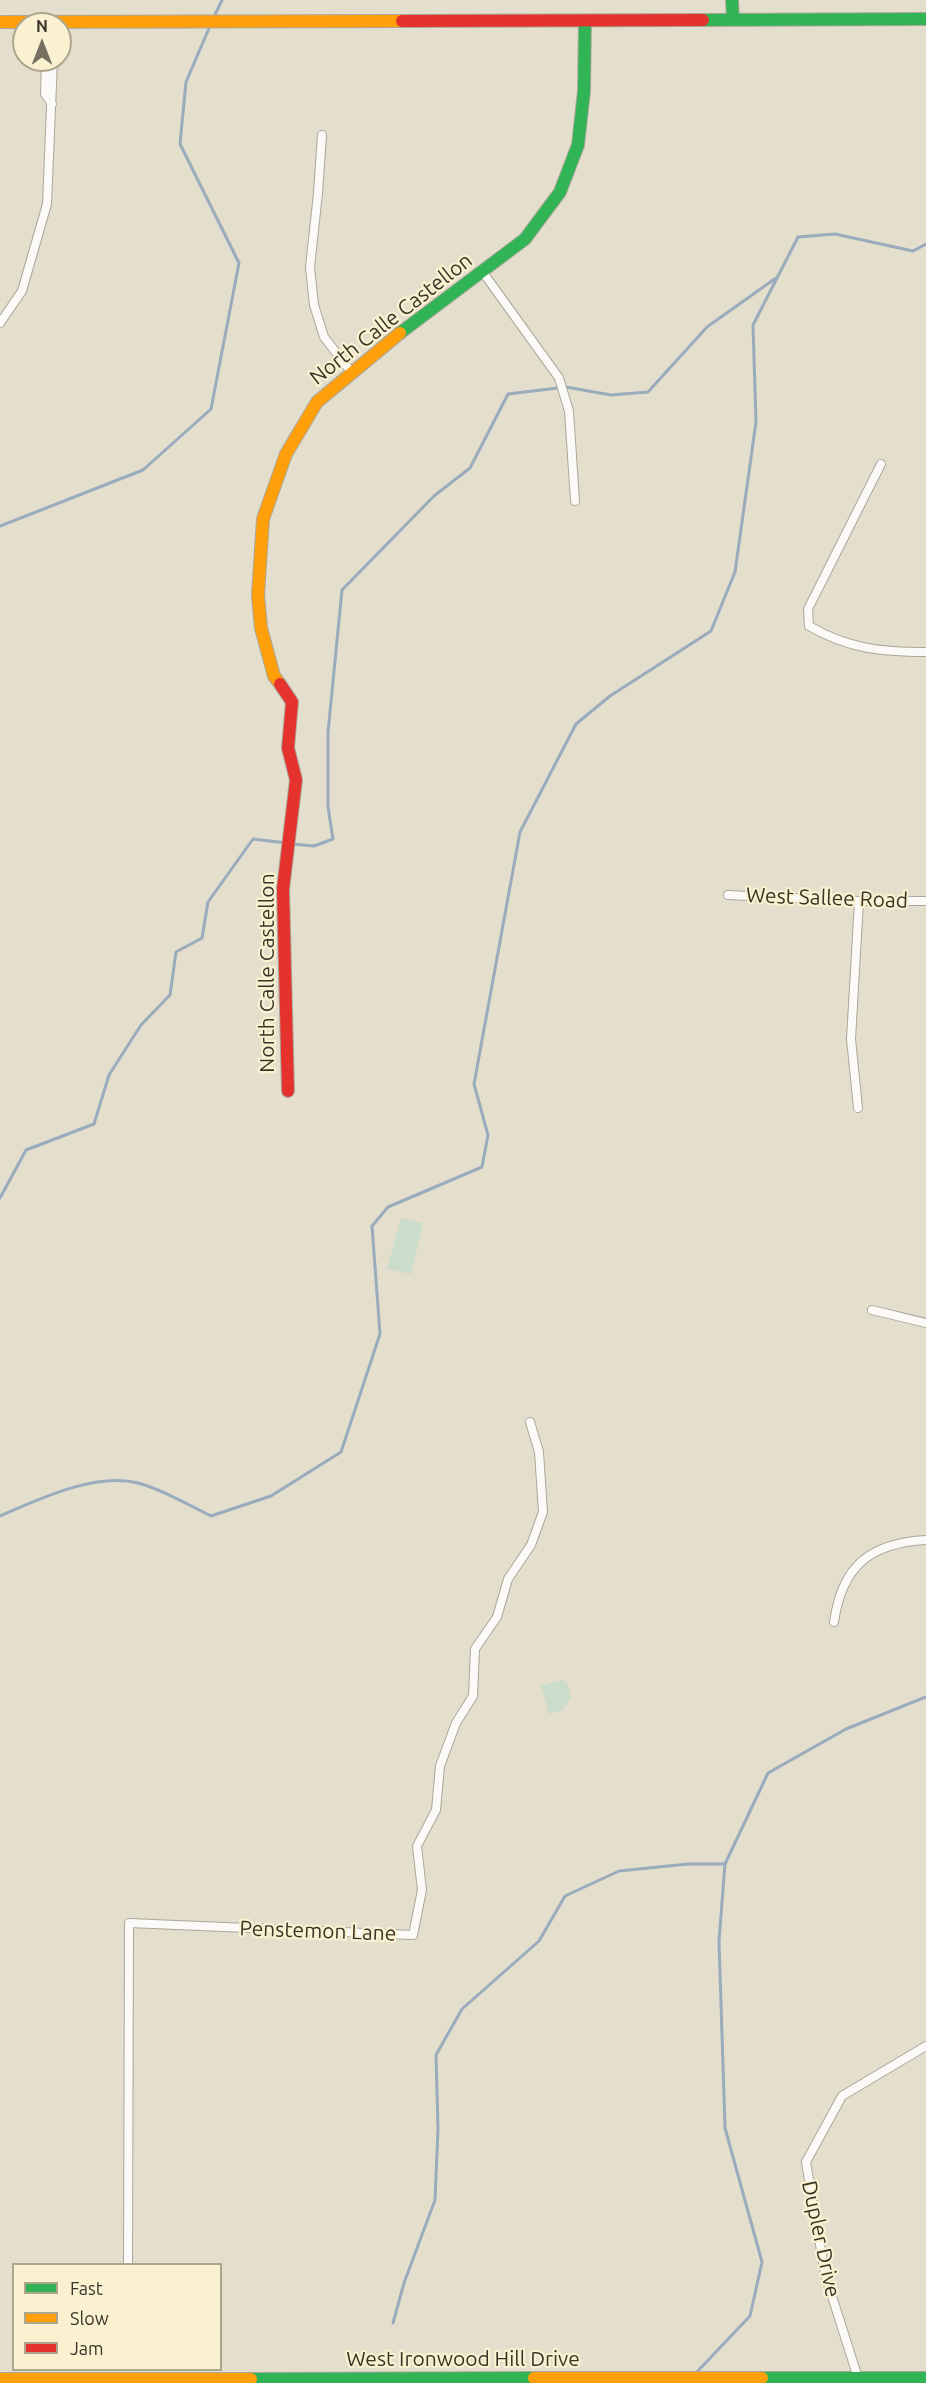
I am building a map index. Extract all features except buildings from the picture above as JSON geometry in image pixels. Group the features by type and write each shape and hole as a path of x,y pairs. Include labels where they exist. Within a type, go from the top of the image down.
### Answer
{"street":[{"path":"732,0 733,20"},
{"path":"72,23 926,19"},
{"name":"North Calle Castellon","path":"288,1091 283,889 296,780 288,748 292,702 274,676 261,628 258,595 263,519 286,454 317,402 525,239 560,192 578,145 584,91 585,21"},
{"path":"46,72 45,94 52,104"},
{"path":"0,323 22,291 47,204 53,72"},
{"path":"321,135 318,193 310,267 314,305 324,337 352,373"},
{"path":"482,271 559,378 569,411 575,501"},
{"path":"881,464 808,609 809,626 845,644 865,649 926,652"},
{"name":"West Sallee Road","path":"728,895 859,901 926,901"},
{"path":"858,1108 851,1039 859,901"},
{"path":"872,1310 926,1323"},
{"name":"Penstemon Lane","path":"128,2263 129,1923 413,1935 422,1890 417,1846 436,1810 440,1766 456,1723 473,1696 476,1649 497,1617 508,1579 531,1545 543,1512 539,1452 530,1422"},
{"path":"834,1622 837,1601 843,1587 855,1568 871,1553 894,1543 926,1540"},
{"name":"Dupler Drive","path":"858,2378 825,2274 806,2162 842,2096 926,2046"},
{"name":"West Ironwood Hill Drive","path":"0,2379 132,2377 715,2381 926,2378"}],"green space":[{"path":"401,1218 423,1223 411,1274 387,1269"},
{"path":"561,1680 567,1682 571,1696 563,1710 549,1714 541,1686"}],"waterway":[{"path":"214,17 222,0"},
{"path":"0,526 143,470 211,409 239,263 180,144 186,82 210,26"},
{"path":"0,1516 68,1489 104,1481 138,1483 157,1489 211,1516 271,1496 341,1452 380,1334 372,1226 388,1207 482,1167 488,1135 474,1084 520,832 576,724 610,696 711,631 735,572 756,422 753,325 798,237 835,234 913,251 926,244"},
{"path":"292,844 314,846 333,839 328,807 328,732 342,590 434,496 470,468 508,394 566,387 611,395 648,392 707,327 776,278"},
{"path":"0,1198 26,1150 94,1124 109,1075 141,1025 170,995 176,952 202,938 208,902 253,839 286,843"},
{"path":"694,2375 750,2316 762,2262 725,2128 719,1941 725,1864 768,1773 846,1729 926,1697"},
{"path":"393,2323 404,2283 435,2200 438,2129 436,2055 462,2009 539,1941 565,1896 619,1871 688,1864 725,1864"}],"traffic: fast":[{"path":"732,0 733,20"},
{"path":"703,20 926,19"},
{"path":"400,333 525,239 560,192 578,145 584,91 585,21"},
{"path":"251,2379 534,2378"},
{"path":"762,2378 926,2378"}],"traffic: slow":[{"path":"0,22 402,21"},
{"path":"280,684 274,676 261,628 258,595 263,519 286,454 317,402 400,333"},
{"path":"534,2378 762,2378"},
{"path":"0,2379 251,2379"}],"traffic: jam":[{"path":"402,21 703,20"},
{"path":"280,684 292,702 288,748 296,780 283,889 288,1091"}]}
